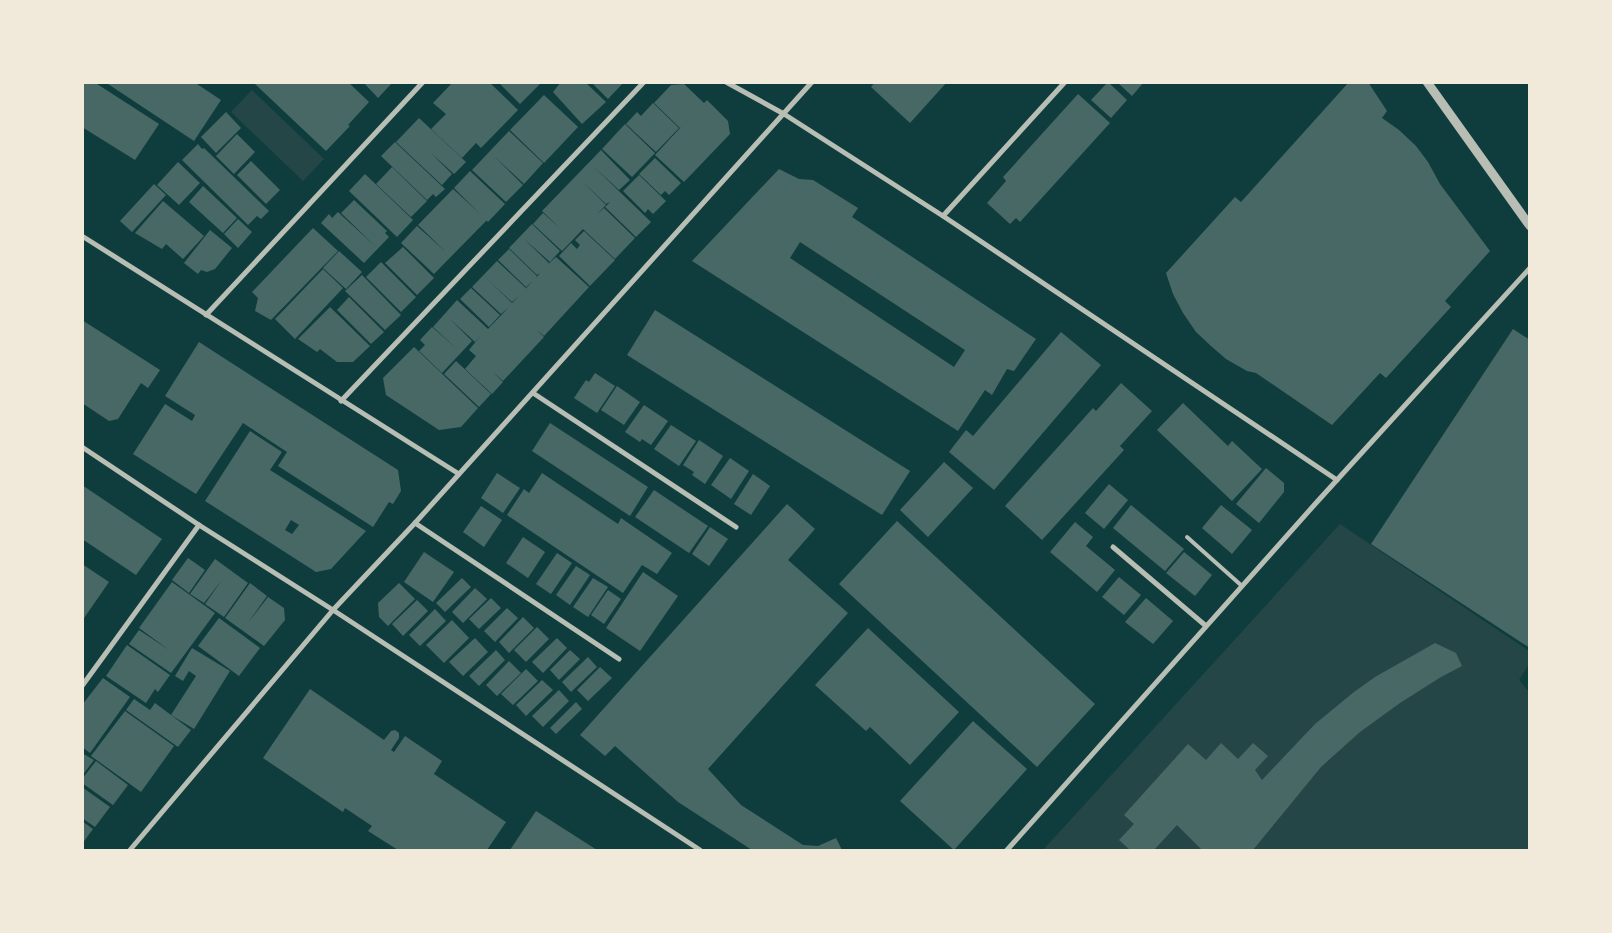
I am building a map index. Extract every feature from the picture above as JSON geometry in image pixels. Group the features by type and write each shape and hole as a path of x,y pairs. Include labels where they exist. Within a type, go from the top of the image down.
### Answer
{"street":[{"path":"206,315 423,82"},
{"path":"341,401 644,82"},
{"path":"726,82 784,114 943,216 1337,480"},
{"path":"130,850 333,610 415,523 812,82"},
{"path":"943,216 1065,82"},
{"path":"1427,82 1530,226"},
{"path":"82,236 459,474"},
{"path":"1007,850 1337,480 1530,268"},
{"path":"533,392 736,527"},
{"path":"82,446 199,525 333,610 700,850"},
{"path":"415,523 619,659"},
{"path":"82,686 199,525"},
{"path":"1113,547 1206,626"}],"lane":[{"path":"1188,537 1242,586"}],"shaded area":[{"path":"252,90 324,159 303,181 231,112"},
{"path":"1340,524 1529,651 1529,664 1519,680 1529,692 1529,850 1043,850"}],"building":[{"path":"83,82 94,82 159,124 135,160 82,127"},
{"path":"105,82 194,82 221,100 194,141"},
{"path":"257,82 348,82 369,102 348,125 350,126 326,151 255,84"},
{"path":"363,82 393,82 378,98"},
{"path":"453,82 489,82 518,110 481,148 476,143 462,158 431,129 446,114 433,103"},
{"path":"498,82 542,82 520,104"},
{"path":"561,82 585,82 606,102 582,124 553,92"},
{"path":"591,82 624,82 608,99"},
{"path":"875,82 947,82 910,123 871,87"},
{"path":"1108,82 1127,100 1111,118 1091,100"},
{"path":"1117,82 1144,82 1132,96"},
{"path":"1349,82 1368,82 1387,111 1382,118 1399,130 1416,146 1428,162 1440,184 1490,251 1445,301 1451,307 1386,378 1380,373 1332,425 1256,373 1247,371 1226,359 1211,346 1196,332 1183,313 1173,294 1166,273 1235,197 1241,202"},
{"path":"684,84 704,103 707,100 728,121 730,134 684,182 655,155 694,113 680,128 654,103 671,85"},
{"path":"1078,94 1110,123 1020,222 1016,218 1010,224 987,203 1006,181 1003,177"},
{"path":"544,95 578,127 544,163 510,130"},
{"path":"653,103 679,128 656,152 626,124 637,112 641,116"},
{"path":"226,112 241,128 216,153 201,137"},
{"path":"419,118 466,162 454,174 430,152 452,174 442,185 396,142"},
{"path":"625,124 655,153 632,177 602,149"},
{"path":"509,131 543,163 524,184 495,157 523,185 506,202 472,170"},
{"path":"237,134 255,152 234,174 216,156"},
{"path":"395,142 445,189 436,197 433,194 427,200 381,156"},
{"path":"198,144 269,211 261,219 257,216 248,225 182,160"},
{"path":"601,150 630,180 619,190 592,165 651,222 636,237 605,207 610,202 606,204 581,180 606,205 596,215 604,208 635,238 615,259 583,229 562,251 533,224 543,213 561,229 542,211"},
{"path":"655,158 681,183 669,195 665,191 661,195 639,174"},
{"path":"251,161 280,190 266,204 237,175"},
{"path":"178,162 200,183 179,205 157,185"},
{"path":"392,167 427,201 411,217 376,184"},
{"path":"779,169 799,179 813,180 858,208 852,217 1036,339 1014,371 1007,369 992,395 985,390 958,431 692,261","holes":["800,242 965,350 954,367 790,258"]},
{"path":"470,171 505,204 488,222 454,188"},
{"path":"365,174 413,220 397,237 349,191"},
{"path":"639,175 666,201 653,214 648,209 645,213 623,191"},
{"path":"154,184 166,195 132,232 120,221"},
{"path":"203,186 237,218 223,233 189,202"},
{"path":"453,189 487,220 434,274 401,243 417,226 446,252 418,225"},
{"path":"354,200 387,231 385,233 389,237 364,263 321,223 329,214 332,218 338,212 376,247 341,213"},
{"path":"163,201 204,236 183,259 166,244 162,249 135,233"},
{"path":"238,219 252,232 238,248 224,234"},
{"path":"532,224 560,251 550,262 523,238 549,263 546,266 556,257 589,287 544,336 537,330 544,337 503,381 493,372 503,382 492,394 465,369 476,356 469,350 481,335 475,342 449,318 472,341 442,373 419,351 425,345 420,340 432,327 458,350 433,327 457,300 488,329 508,308 501,314 472,287 497,261 529,291 526,288 533,281 526,287 498,260 509,249 537,276 536,278 540,273 537,275 509,248","holes":["485,277 512,302 519,296 512,303"]},
{"path":"313,228 338,251 271,320 255,311 258,298 252,292"},
{"path":"210,230 232,248 215,269 207,272 201,270 198,274 184,263"},
{"path":"584,231 615,260 590,286 559,256 571,243 577,249 580,245 575,240"},
{"path":"403,247 434,278 417,295 385,263"},
{"path":"339,251 362,272 346,289 323,268"},
{"path":"381,262 416,297 401,312 366,277"},
{"path":"323,269 343,288 295,339 275,319"},
{"path":"362,275 401,315 385,330 345,291"},
{"path":"471,288 500,315 489,327 460,299"},
{"path":"349,297 384,332 371,344 337,310"},
{"path":"330,307 370,346 353,362 337,362 320,349 317,352 298,339"},
{"path":"655,310 910,471 882,515 627,355"},
{"path":"82,320 160,370 148,388 141,383 118,419 109,421 82,403"},
{"path":"1513,329 1530,340 1530,648 1371,544"},
{"path":"1061,332 1101,365 994,490 949,452 966,430 973,436"},
{"path":"199,342 398,470 401,491 393,504 389,502 373,527 278,466 287,452 243,423 196,494 133,454 165,404 192,421 195,415 165,396"},
{"path":"414,347 478,408 461,427 439,430 386,395 383,378"},
{"path":"456,361 491,394 479,407 444,374"},
{"path":"595,373 615,386 597,413 574,398 586,380 589,382"},
{"path":"1121,383 1152,411 1120,446 1124,450 1042,540 1005,506 1093,408 1096,411"},
{"path":"617,386 640,402 624,425 601,410"},
{"path":"1183,403 1228,446 1232,441 1262,469 1232,501 1157,430"},
{"path":"644,405 668,421 651,445 642,439 640,442 625,432"},
{"path":"550,423 648,487 630,516 532,451"},
{"path":"671,425 696,441 679,466 654,449"},
{"path":"250,431 282,452 270,470 366,531 331,569 316,572 205,501","holes":["291,520 299,525 292,534 285,530"]},
{"path":"699,440 723,456 705,484 692,475 694,472 683,465"},
{"path":"730,458 749,471 731,499 711,485"},
{"path":"944,462 973,488 928,537 900,510"},
{"path":"1266,468 1284,483 1284,492 1259,523 1236,504"},
{"path":"497,473 520,488 503,513 481,498"},
{"path":"542,473 618,524 621,518 672,553 657,574 642,565 623,593 507,515 524,489 529,493"},
{"path":"753,474 770,486 751,515 734,504"},
{"path":"1109,484 1128,500 1104,529 1085,513"},
{"path":"82,485 162,539 136,575 82,539"},
{"path":"654,490 708,526 689,553 635,517"},
{"path":"787,504 815,529 788,560 848,613 708,769 741,805 803,845 818,846 836,838 842,850 752,850 678,802 615,746 605,756 580,735"},
{"path":"1131,505 1184,549 1165,571 1113,528"},
{"path":"1221,505 1252,530 1232,554 1202,528"},
{"path":"481,506 502,520 484,547 463,532"},
{"path":"897,521 1095,704 1037,767 839,584"},
{"path":"1075,522 1093,537 1086,546 1115,570 1097,592 1050,552"},
{"path":"710,527 728,539 709,566 692,554"},
{"path":"523,537 545,552 528,578 506,563"},
{"path":"424,552 454,572 433,602 404,582"},
{"path":"1184,552 1212,575 1195,596 1166,573"},
{"path":"557,553 572,563 551,594 536,584"},
{"path":"188,558 205,570 189,593 172,580"},
{"path":"215,559 248,583 224,617 205,604 222,580 204,603 190,594"},
{"path":"82,564 109,582 82,621"},
{"path":"576,566 590,575 570,605 556,595"},
{"path":"643,572 678,596 640,651 606,628"},
{"path":"1119,577 1141,595 1124,615 1102,597"},
{"path":"462,578 471,587 445,612 436,603"},
{"path":"593,578 608,587 588,617 573,607"},
{"path":"172,582 215,613 171,673 129,644 139,630 169,650 139,628"},
{"path":"250,583 267,596 247,624 268,597 284,608 285,620 264,646 225,618"},
{"path":"399,583 415,599 388,626 379,617 378,603"},
{"path":"475,588 487,599 463,623 452,612"},
{"path":"608,590 621,599 604,624 591,615"},
{"path":"491,598 501,608 479,629 469,619"},
{"path":"1146,598 1173,621 1153,644 1125,622"},
{"path":"417,600 428,611 403,636 392,624"},
{"path":"507,608 518,618 495,642 484,631"},
{"path":"435,609 446,621 420,646 409,635"},
{"path":"523,617 534,628 509,653 499,642"},
{"path":"219,618 260,648 239,676 198,646"},
{"path":"452,620 469,638 444,663 426,645"},
{"path":"537,627 549,639 526,662 514,650"},
{"path":"868,628 959,712 910,765 870,727 866,731 815,685"},
{"path":"475,638 488,652 463,676 449,662"},
{"path":"557,638 567,648 543,673 532,662"},
{"path":"1435,643 1456,653 1462,666 1400,703 1360,732 1321,767 1253,850 1202,850 1177,825 1154,850 1130,850 1119,840 1134,824 1124,815 1188,744 1206,760 1221,743 1238,759 1253,743 1268,756 1255,770 1262,780 1315,724 1354,692 1375,677"},
{"path":"127,645 170,675 158,692 155,689 146,703 106,676"},
{"path":"192,648 230,671 194,729 171,715 196,676 189,671 183,681 175,676"},
{"path":"496,650 505,660 479,686 469,676"},
{"path":"570,650 580,659 559,680 550,670"},
{"path":"588,657 597,667 571,692 562,682"},
{"path":"509,661 521,673 497,696 486,685"},
{"path":"600,667 612,678 588,701 577,690"},
{"path":"526,669 538,681 513,705 501,694"},
{"path":"103,678 130,697 90,753 82,747 82,705"},
{"path":"542,680 553,690 526,716 516,705"},
{"path":"310,689 384,740 391,731 395,730 399,733 399,738 391,750 394,752 405,736 442,761 434,774 506,822 487,850 398,850 368,831 372,826 345,808 343,812 263,758"},
{"path":"559,690 569,701 543,727 532,716"},
{"path":"134,699 150,710 155,703 191,730 178,747 126,710"},
{"path":"576,702 582,709 556,734 550,728"},
{"path":"125,711 174,746 141,792 91,756"},
{"path":"973,721 1027,769 954,850 900,801"},
{"path":"82,753 94,760 82,776"},
{"path":"96,761 128,785 113,805 82,783 82,779"},
{"path":"82,787 110,807 95,827 82,818"},
{"path":"536,811 597,850 510,850"},
{"path":"82,821 93,829 82,844"}]}
